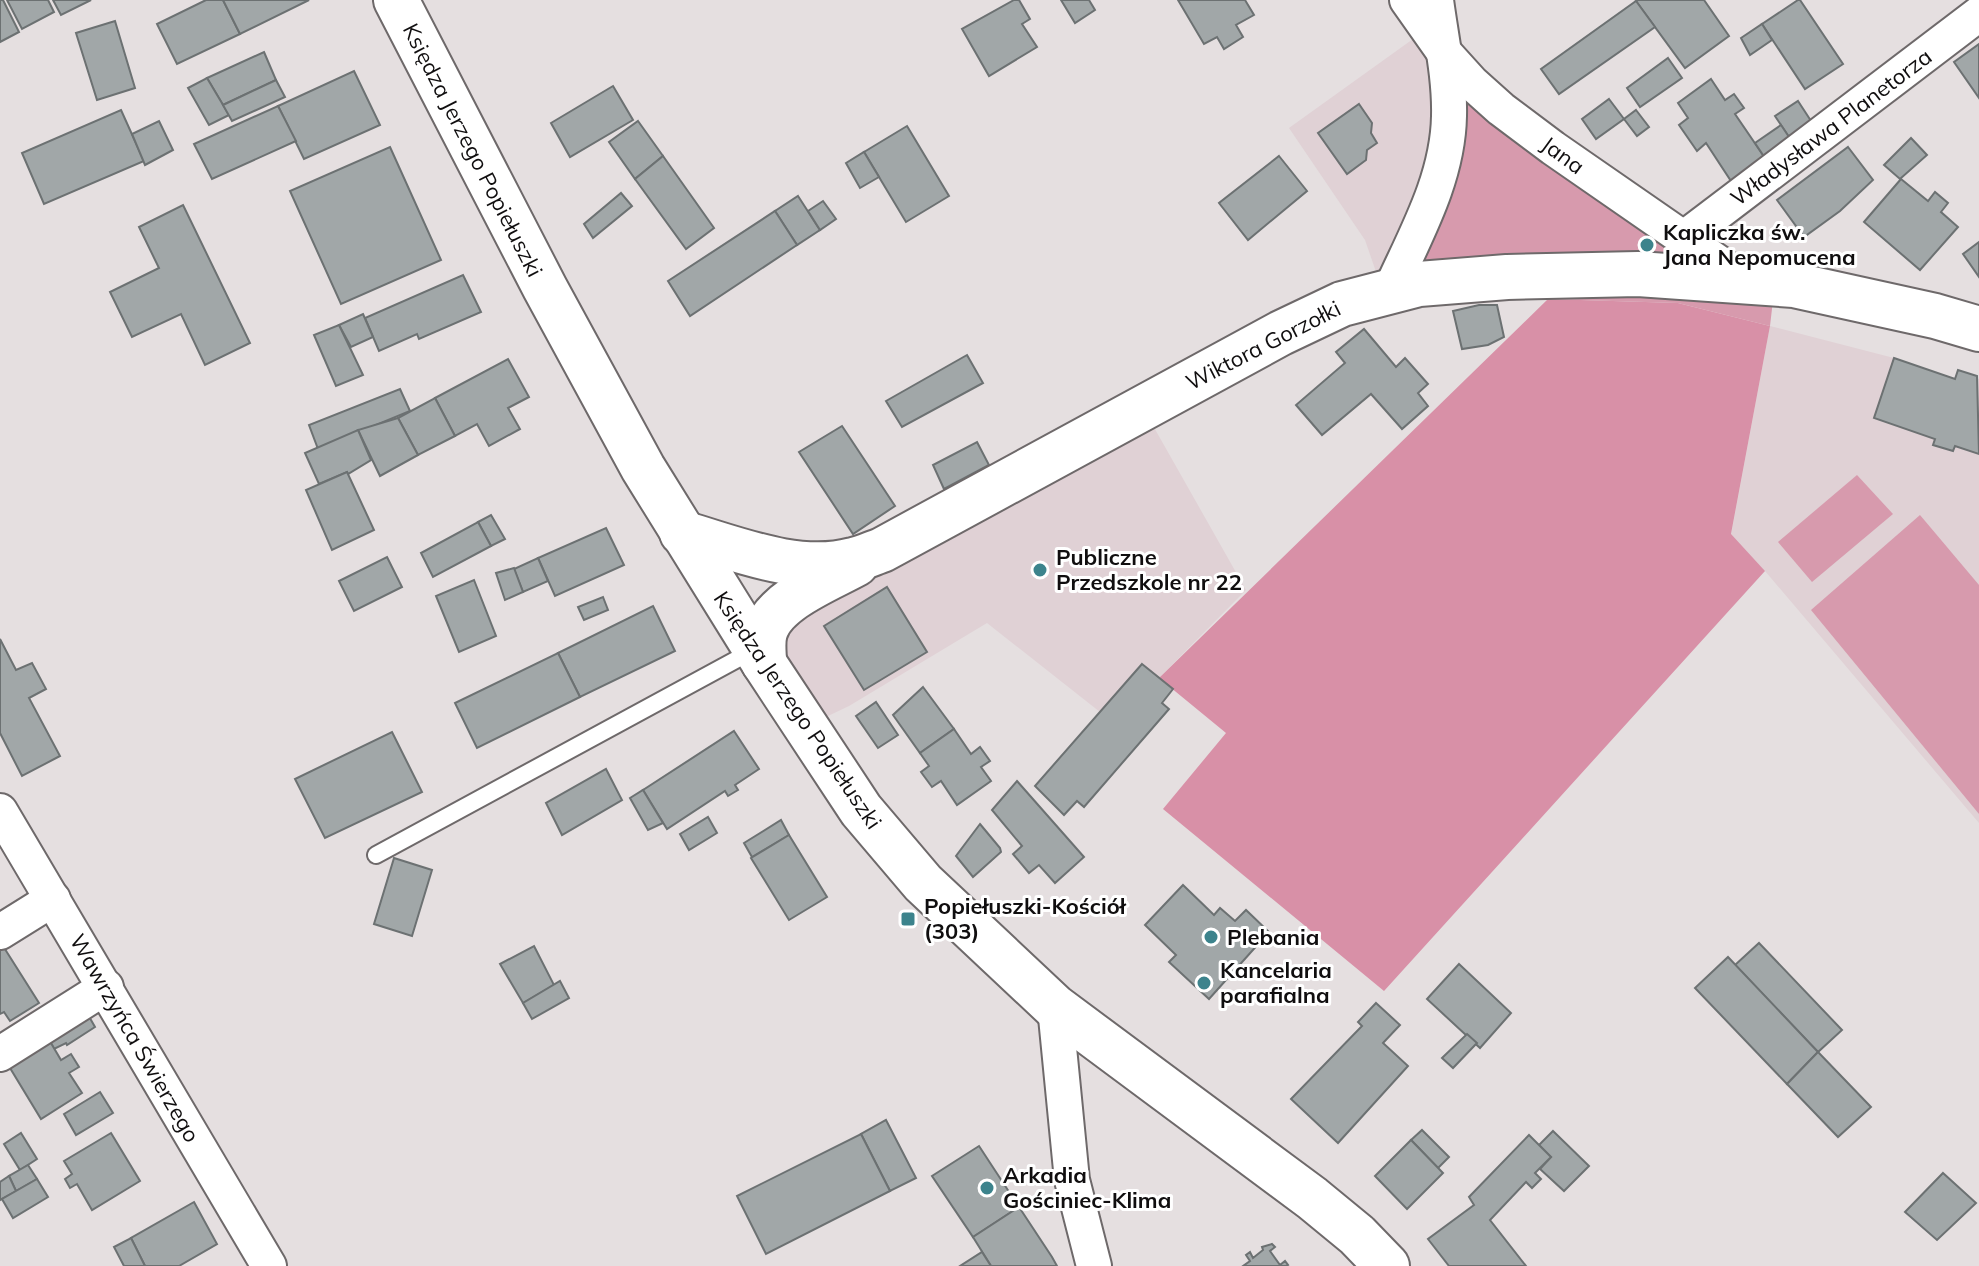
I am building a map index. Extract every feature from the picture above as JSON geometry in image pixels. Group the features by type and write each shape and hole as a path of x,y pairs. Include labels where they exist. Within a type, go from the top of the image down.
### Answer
{"main road":[{"name":"Księdza Jerzego Popiełuszki","path":"396,0 545,288 636,455 759,656 861,810 923,883 1055,1007 1312,1198 1357,1235 1387,1266"},
{"name":"Wiktora Gorzołki","path":"682,533 787,562 822,564 851,561 882,550 1281,333 1342,304 1391,289 1432,283 1568,275 1638,274 1745,281 1794,285 1935,316 1979,329"},
{"path":"759,656 769,621 779,609 882,550"}],"street":[{"name":"Jana","path":"1407,0 1443,51 1501,109 1745,281"},
{"path":"1391,289 1435,190 1446,148 1449,115 1436,0"},
{"name":"Władysława Planetorza","path":"1683,239 1979,14"},
{"name":"Wawrzyńca Świerzego","path":"0,811 269,1266"},
{"path":"0,932 53,899"},
{"path":"0,1054 106,987"},
{"path":"1055,1007 1072,1180 1094,1266"}],"lane":[{"path":"376,855 759,656"}],"shaded area":[{"path":"1427,29 1449,115 1383,292 1365,240 1289,128"},
{"path":"1448,89 1775,283 1770,326 1678,303 1548,299 1567,276 1419,284 1417,232"},
{"path":"1548,299 1678,303 1770,326 1731,534 1765,571 1384,991 1163,809 1226,733 1159,678"},
{"path":"1770,326 1894,358 1954,379 1958,370 1979,379 1979,823 1731,535"},
{"name":"Publiczne Przedszkole nr 22","path":"1143,408 1246,590 1159,678 1141,664 1100,712 987,623 849,706 805,727 764,633"},
{"path":"1857,475 1893,514 1812,582 1778,542"},
{"path":"1920,515 1979,585 1979,814 1811,610"}],"building":[{"path":"0,0 3,0 19,32 0,42"},
{"path":"7,0 48,0 54,12 22,29"},
{"path":"53,0 91,0 61,15"},
{"path":"206,0 223,0 240,34 177,64 157,24"},
{"path":"223,0 309,0 240,34"},
{"path":"1019,0 1030,19 1022,24 1037,47 989,76 962,29"},
{"path":"1061,0 1089,0 1095,10 1075,23"},
{"path":"1178,0 1245,0 1254,15 1236,25 1243,37 1224,49 1217,37 1204,44"},
{"path":"1638,0 1704,0 1729,36 1685,68"},
{"path":"1798,0 1843,64 1805,89 1762,24"},
{"path":"1636,1 1655,27 1559,94 1541,69"},
{"path":"115,21 135,88 97,100 76,33"},
{"path":"1762,24 1772,40 1750,55 1741,38"},
{"path":"1979,44 1979,98 1954,62"},
{"path":"264,52 276,80 223,105 207,78"},
{"path":"1668,58 1682,78 1640,107 1627,88"},
{"path":"354,71 380,125 304,159 278,106"},
{"path":"207,78 229,115 209,125 188,88"},
{"path":"1711,79 1725,100 1734,94 1744,108 1735,114 1765,158 1731,181 1706,143 1697,151 1679,125 1688,118 1678,103"},
{"path":"276,80 285,97 232,121 223,105"},
{"path":"613,86 633,120 570,157 551,123"},
{"path":"1609,99 1624,119 1596,139 1582,119"},
{"path":"1798,101 1813,124 1791,140 1775,116"},
{"path":"1359,104 1372,123 1371,133 1377,143 1367,150 1366,160 1347,174 1318,133"},
{"path":"278,106 296,141 212,179 194,144"},
{"path":"121,110 144,161 44,204 22,153"},
{"path":"1636,110 1649,127 1637,136 1624,119"},
{"path":"159,121 173,150 145,165 132,134"},
{"path":"638,121 663,156 635,179 609,142"},
{"path":"1781,125 1791,140 1765,158 1755,143"},
{"path":"907,126 949,196 906,222 864,152"},
{"path":"1911,138 1927,155 1900,179 1884,165"},
{"path":"390,147 441,260 341,304 290,191"},
{"path":"1848,147 1873,180 1840,211 1804,237 1777,200"},
{"path":"864,152 879,177 860,188 846,163"},
{"path":"663,156 714,228 686,249 635,179"},
{"path":"1279,156 1307,191 1248,240 1219,203"},
{"path":"1901,179 1928,201 1935,192 1948,203 1941,212 1958,227 1920,270 1864,222"},
{"path":"621,193 632,206 593,238 584,224"},
{"path":"798,196 820,230 797,245 775,211"},
{"path":"823,201 836,219 820,230 808,211"},
{"path":"183,205 250,343 205,365 181,314 132,337 110,292 159,268 139,227"},
{"path":"775,211 797,245 690,316 668,281"},
{"path":"1979,242 1979,277 1963,254"},
{"path":"463,275 481,312 419,339 417,334 379,351 365,318"},
{"path":"1479,305 1497,305 1504,337 1488,345 1462,349 1453,311"},
{"path":"363,314 373,337 351,347 339,325"},
{"path":"339,325 363,375 336,386 314,335"},
{"path":"1364,329 1396,367 1405,358 1428,384 1418,393 1428,406 1402,429 1371,394 1322,435 1296,405 1345,363 1336,352"},
{"path":"967,355 983,383 902,427 886,401"},
{"path":"1894,358 1955,379 1958,370 1977,376 1979,454 1955,446 1953,451 1933,445 1935,439 1874,418"},
{"path":"508,359 529,397 508,408 520,429 489,446 477,424 455,436 435,398"},
{"path":"400,389 410,411 318,449 309,425"},
{"path":"435,398 455,436 418,455 398,418"},
{"path":"398,418 418,455 380,476 358,430"},
{"path":"842,426 895,506 853,534 799,452"},
{"path":"358,430 371,460 348,474 319,484 305,453"},
{"path":"977,442 989,465 944,489 933,465"},
{"path":"347,472 374,530 332,550 306,490"},
{"path":"491,515 505,539 491,546 478,522"},
{"path":"478,522 491,546 433,577 421,553"},
{"path":"606,528 624,565 555,596 538,558"},
{"path":"387,557 402,587 354,611 339,581"},
{"path":"538,558 548,581 523,592 514,569"},
{"path":"514,568 523,592 505,600 496,573"},
{"path":"474,580 496,636 459,652 436,596"},
{"path":"887,587 927,652 864,690 824,626"},
{"path":"603,597 608,610 584,620 578,607"},
{"path":"653,606 675,651 580,697 558,653"},
{"path":"0,639 16,670 32,663 46,689 29,698 60,756 22,776 0,733"},
{"path":"558,653 580,697 477,748 455,703"},
{"path":"1142,664 1173,689 1162,703 1169,709 1084,807 1077,801 1064,815 1035,786"},
{"path":"923,687 954,729 920,753 893,715"},
{"path":"876,702 898,735 878,748 856,716"},
{"path":"954,729 971,754 980,747 990,761 981,767 991,781 957,805 941,781 932,787 921,772 929,766 920,753"},
{"path":"734,731 759,769 735,785 738,790 728,796 725,791 667,829 643,790"},
{"path":"392,732 422,792 325,838 295,779"},
{"path":"606,769 622,800 562,835 546,803"},
{"path":"1017,781 1084,857 1055,883 1039,865 1029,873 1013,854 1022,846 992,810"},
{"path":"643,790 663,823 648,830 630,798"},
{"path":"708,817 717,833 689,850 680,834"},
{"path":"781,820 789,835 752,857 744,843"},
{"path":"980,824 1001,852 973,877 956,856"},
{"path":"789,835 827,897 789,920 751,858"},
{"path":"394,858 432,870 412,936 374,924"},
{"name":"Plebania","path":"1183,885 1214,915 1220,908 1235,921 1246,910 1269,932 1209,999 1169,962 1176,955 1145,925"},
{"path":"1759,943 1842,1030 1818,1052 1735,965"},
{"path":"3,946 39,1003 10,1021 4,1012 0,1014 0,948"},
{"path":"534,946 554,985 523,1003 500,964"},
{"path":"1728,957 1818,1052 1787,1084 1695,988"},
{"path":"1459,964 1511,1013 1480,1048 1427,999"},
{"path":"560,981 569,998 532,1019 523,1003"},
{"path":"1376,1003 1400,1025 1383,1043 1408,1066 1338,1143 1291,1099 1362,1026 1358,1022"},
{"path":"87,1013 95,1027 67,1045 54,1049 48,1038"},
{"path":"1467,1034 1477,1043 1453,1068 1442,1058"},
{"path":"48,1038 61,1060 71,1054 79,1067 69,1073 82,1093 41,1119 7,1063"},
{"path":"1818,1052 1871,1107 1838,1137 1787,1084"},
{"path":"100,1092 113,1113 76,1135 64,1114"},
{"path":"886,1120 916,1178 890,1191 861,1134"},
{"path":"1422,1130 1449,1157 1438,1168 1411,1140"},
{"path":"1553,1131 1589,1166 1564,1191 1540,1169 1551,1157 1539,1145"},
{"path":"21,1133 37,1159 20,1170 4,1144"},
{"path":"111,1133 140,1181 92,1210 77,1184 70,1188 65,1179 72,1174 64,1161"},
{"path":"861,1134 890,1191 766,1254 737,1196"},
{"path":"1529,1135 1551,1157 1535,1173 1541,1179 1532,1188 1526,1182 1490,1220 1526,1266 1449,1266 1428,1239 1474,1205 1469,1197"},
{"path":"1411,1140 1443,1173 1407,1209 1375,1176"},
{"path":"979,1146 1019,1207 973,1237 932,1176"},
{"path":"28,1165 37,1179 16,1191 9,1176"},
{"path":"1943,1173 1976,1203 1937,1240 1905,1212"},
{"path":"9,1176 16,1191 0,1200 0,1182"},
{"path":"37,1179 48,1197 13,1218 2,1199"},
{"path":"194,1202 217,1244 179,1266 145,1266 131,1238"},
{"path":"1019,1207 1057,1266 991,1266 973,1237"},
{"path":"131,1238 145,1266 124,1266 114,1247"},
{"path":"1272,1244 1275,1247 1270,1251 1280,1265 1285,1261 1288,1265 1243,1266 1250,1261 1246,1255 1250,1252 1253,1258 1263,1250 1262,1247"},
{"path":"982,1252 991,1266 960,1266"}],"place":[{"name":"Kapliczka św. Jana Nepomucena","path":"1647,245"},
{"name":"Publiczne Przedszkole nr 22","path":"1040,570"},
{"name":"Popiełuszki-Kościół (303)","path":"908,919"},
{"name":"Plebania","path":"1211,937"},
{"name":"Kancelaria parafialna","path":"1204,983"},
{"name":"Arkadia Gościniec-Klima","path":"987,1188"}]}
